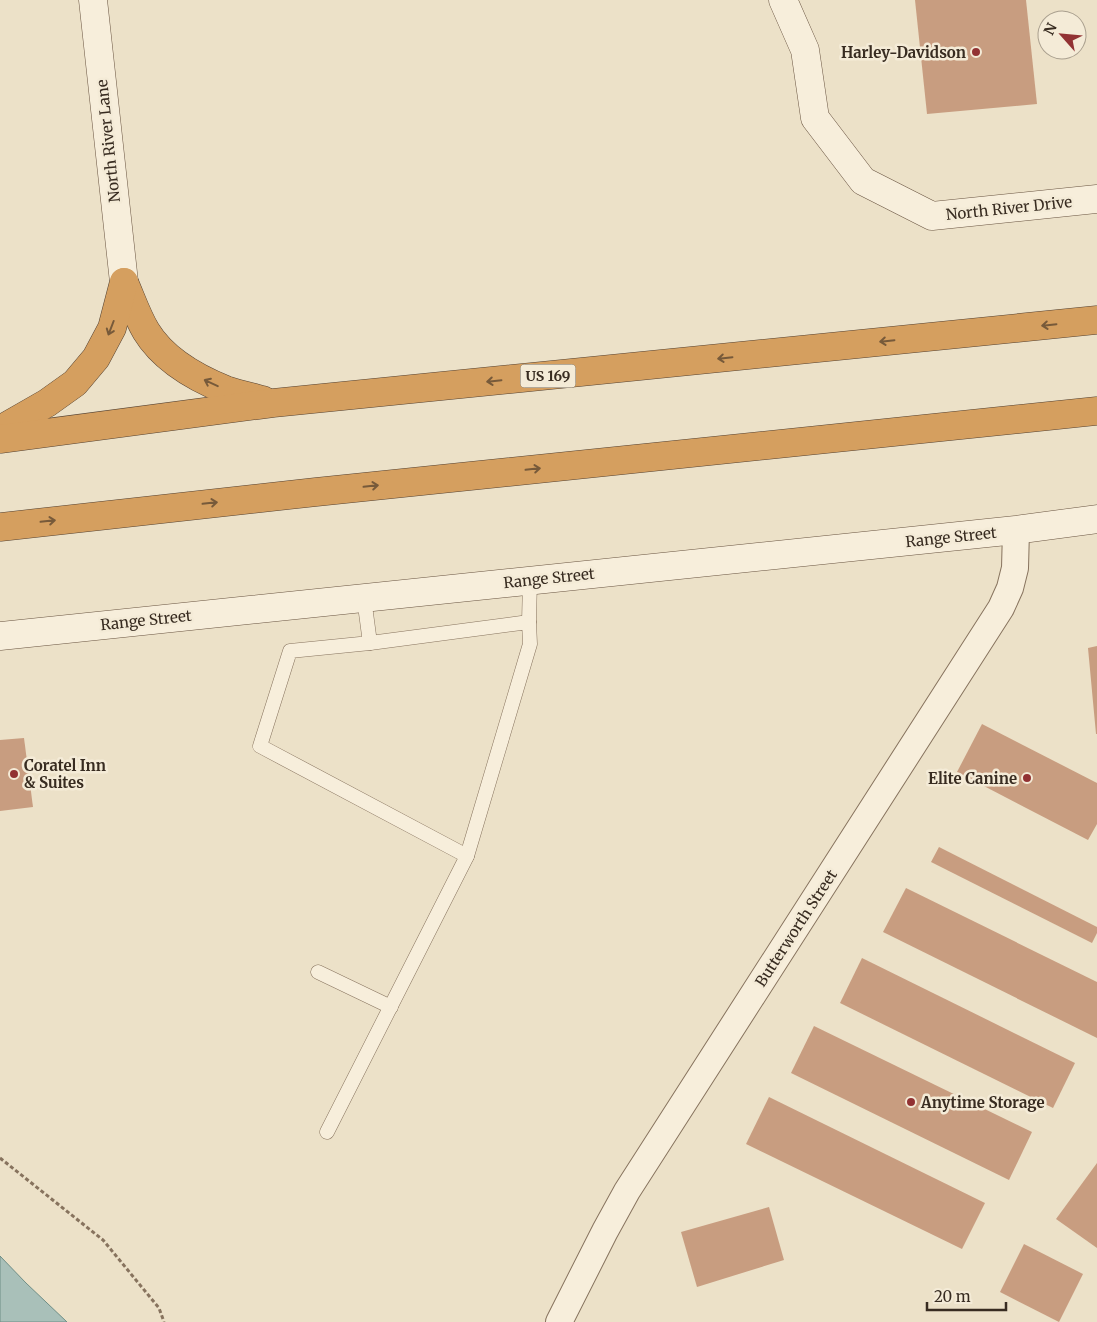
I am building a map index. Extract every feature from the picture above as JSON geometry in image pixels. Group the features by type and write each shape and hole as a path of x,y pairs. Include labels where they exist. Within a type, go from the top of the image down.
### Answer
{"highway":[{"path":"124,282 147,332 175,363 198,377 226,390 273,403"},
{"path":"0,430 47,403 75,383 96,358 112,328 124,282"},
{"name":"US 169","path":"0,439 273,403 1097,320"},
{"path":"0,527 326,490 1097,411"}],"street":[{"name":"North River Lane","path":"93,0 124,282"},
{"name":"North River Drive","path":"783,0 805,50 815,118 863,181 932,216 1097,199"},
{"name":"Range Street","path":"0,636 1016,530 1097,519"},
{"name":"Butterworth Street","path":"559,1322 604,1231 627,1191 1001,608 1016,568 1016,530"}],"lane":[{"path":"327,1132 466,856 530,644 530,580"},
{"path":"364,598 370,643"},
{"path":"466,856 260,746 290,651 370,643 529,622"},
{"path":"318,972 391,1007"}],"path":[{"path":"0,1158 104,1240 159,1308 164,1322"}],"water":[{"path":"0,1256 26,1283 67,1322 0,1322"}],"building":[{"name":"Harley-Davidson","path":"915,0 1026,0 1037,104 927,114"},
{"path":"1097,646 1097,734 1096,734 1088,648"},
{"name":"Elite Canine","path":"982,724 1097,783 1097,824 1088,840 957,772"},
{"name":"Coratel Inn & Suites","path":"24,738 33,807 0,811 0,740"},
{"path":"939,847 1097,927 1097,933 1092,943 931,862"},
{"path":"906,888 1097,982 1097,1038 883,932"},
{"name":"Anytime Storage","path":"862,958 1075,1063 1053,1108 840,1003"},
{"name":"Anytime Storage","path":"814,1026 1032,1132 1009,1180 791,1073"},
{"path":"769,1097 985,1203 962,1249 746,1144"},
{"path":"1097,1163 1097,1248 1056,1219"},
{"path":"769,1207 784,1260 697,1287 681,1232"},
{"path":"1024,1244 1083,1274 1059,1322 1000,1292"}],"place":[{"name":"Harley-Davidson","path":"976,52"},
{"name":"Coratel Inn & Suites","path":"14,774"},
{"name":"Elite Canine","path":"1027,778"},
{"name":"Anytime Storage","path":"911,1102"}]}
